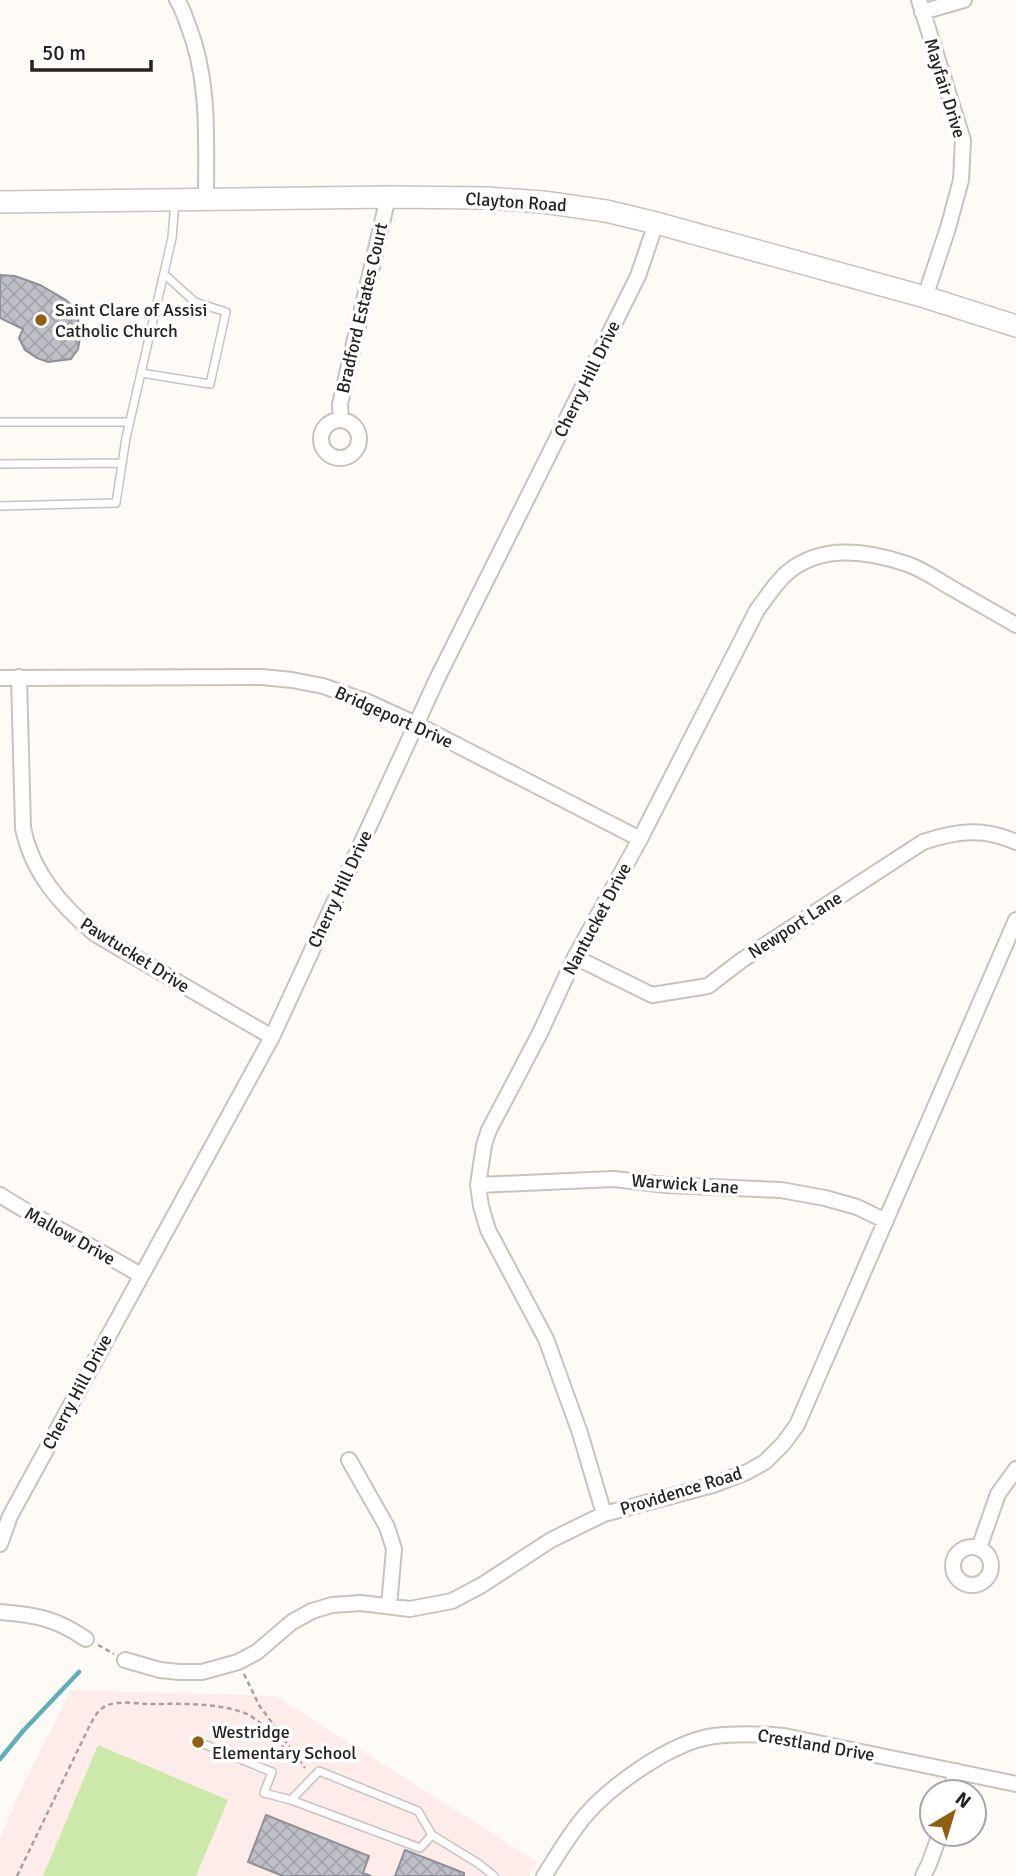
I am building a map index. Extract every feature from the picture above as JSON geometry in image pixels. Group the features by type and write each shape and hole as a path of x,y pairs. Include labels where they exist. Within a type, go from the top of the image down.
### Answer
{"main road":[{"name":"Clayton Road","path":"0,202 388,197 486,198 543,202 606,211 656,223 925,297 1016,326"}],"street":[{"path":"177,0 191,32 202,70 206,200"},
{"path":"920,6 964,0"},
{"name":"Mayfair Drive","path":"920,6 963,141 961,180 925,297"},
{"name":"Bradford Estates Court","path":"341,420 340,404 388,197"},
{"name":"Cherry Hill Drive","path":"0,1544 10,1516 272,1037 437,679 638,276 656,223"},
{"name":"Nantucket Drive","path":"604,1514 547,1339 488,1230 478,1185 489,1130 540,1033 575,957 640,839 757,610 789,571 829,553 852,552 879,557 909,565 1016,625"},
{"name":"Pawtucket Drive","path":"19,677 23,828 31,855 47,884 75,918 95,934 272,1037"},
{"name":"Bridgeport Drive","path":"0,678 262,677 323,686 368,702 416,724 640,839"},
{"name":"Newport Lane","path":"575,957 652,995 708,986 742,960 923,842 948,834 976,831 999,834 1016,842"},
{"name":"Providence Road","path":"125,1660 160,1670 202,1672 238,1662 257,1652 292,1622 312,1611 332,1605 361,1603 410,1609 452,1601 482,1585 551,1540 604,1514 713,1485 765,1462 797,1425 1016,920"},
{"name":"Warwick Lane","path":"478,1185 614,1179 666,1185 781,1190 856,1207 886,1222"},
{"name":"Mallow Drive","path":"0,1195 140,1275"},
{"path":"349,1460 387,1527 394,1549 389,1606"},
{"path":"979,1548 998,1494 1016,1469"},
{"path":"0,1612 34,1615 59,1623 86,1639"},
{"name":"Crestland Drive","path":"544,1876 578,1824 613,1788 657,1759 711,1736 784,1736 1016,1784"},
{"path":"954,1778 956,1771"},
{"path":"923,1876 935,1848"}],"lane":[{"path":"0,506 116,503 126,438 172,238 175,200"},
{"path":"141,373 210,384 226,312 195,302 164,274"},
{"path":"0,422 130,422"},
{"path":"0,464 122,463"},
{"path":"206,1745 272,1772 264,1793 291,1800 420,1848 432,1835"},
{"path":"291,1800 319,1771 418,1811 432,1835 494,1876"}],"path":[{"path":"238,1662 259,1705 309,1773"},
{"path":"18,1876 88,1729 97,1712 108,1705 200,1705 244,1713 271,1733 283,1747 277,1762"}],"shaded area":[{"name":"Westridge Elementary School","path":"71,1690 276,1696 537,1862 529,1876 0,1876 0,1838 21,1789"}],"green space":[{"path":"98,1745 228,1800 196,1876 43,1876"}],"building":[{"name":"Saint Clare of Assisi Catholic Church","path":"0,275 15,276 40,285 66,300 77,310 80,338 78,349 71,359 48,362 25,350 19,338 23,329 0,318"},
{"path":"266,1815 369,1856 363,1873 371,1876 283,1876 248,1862"},
{"path":"405,1850 464,1873 464,1876 395,1876"}],"waterway":[{"path":"0,1759 79,1672"}],"place":[{"name":"Saint Clare of Assisi Catholic Church","path":"41,320"},
{"name":"Westridge Elementary School","path":"198,1742"}]}
